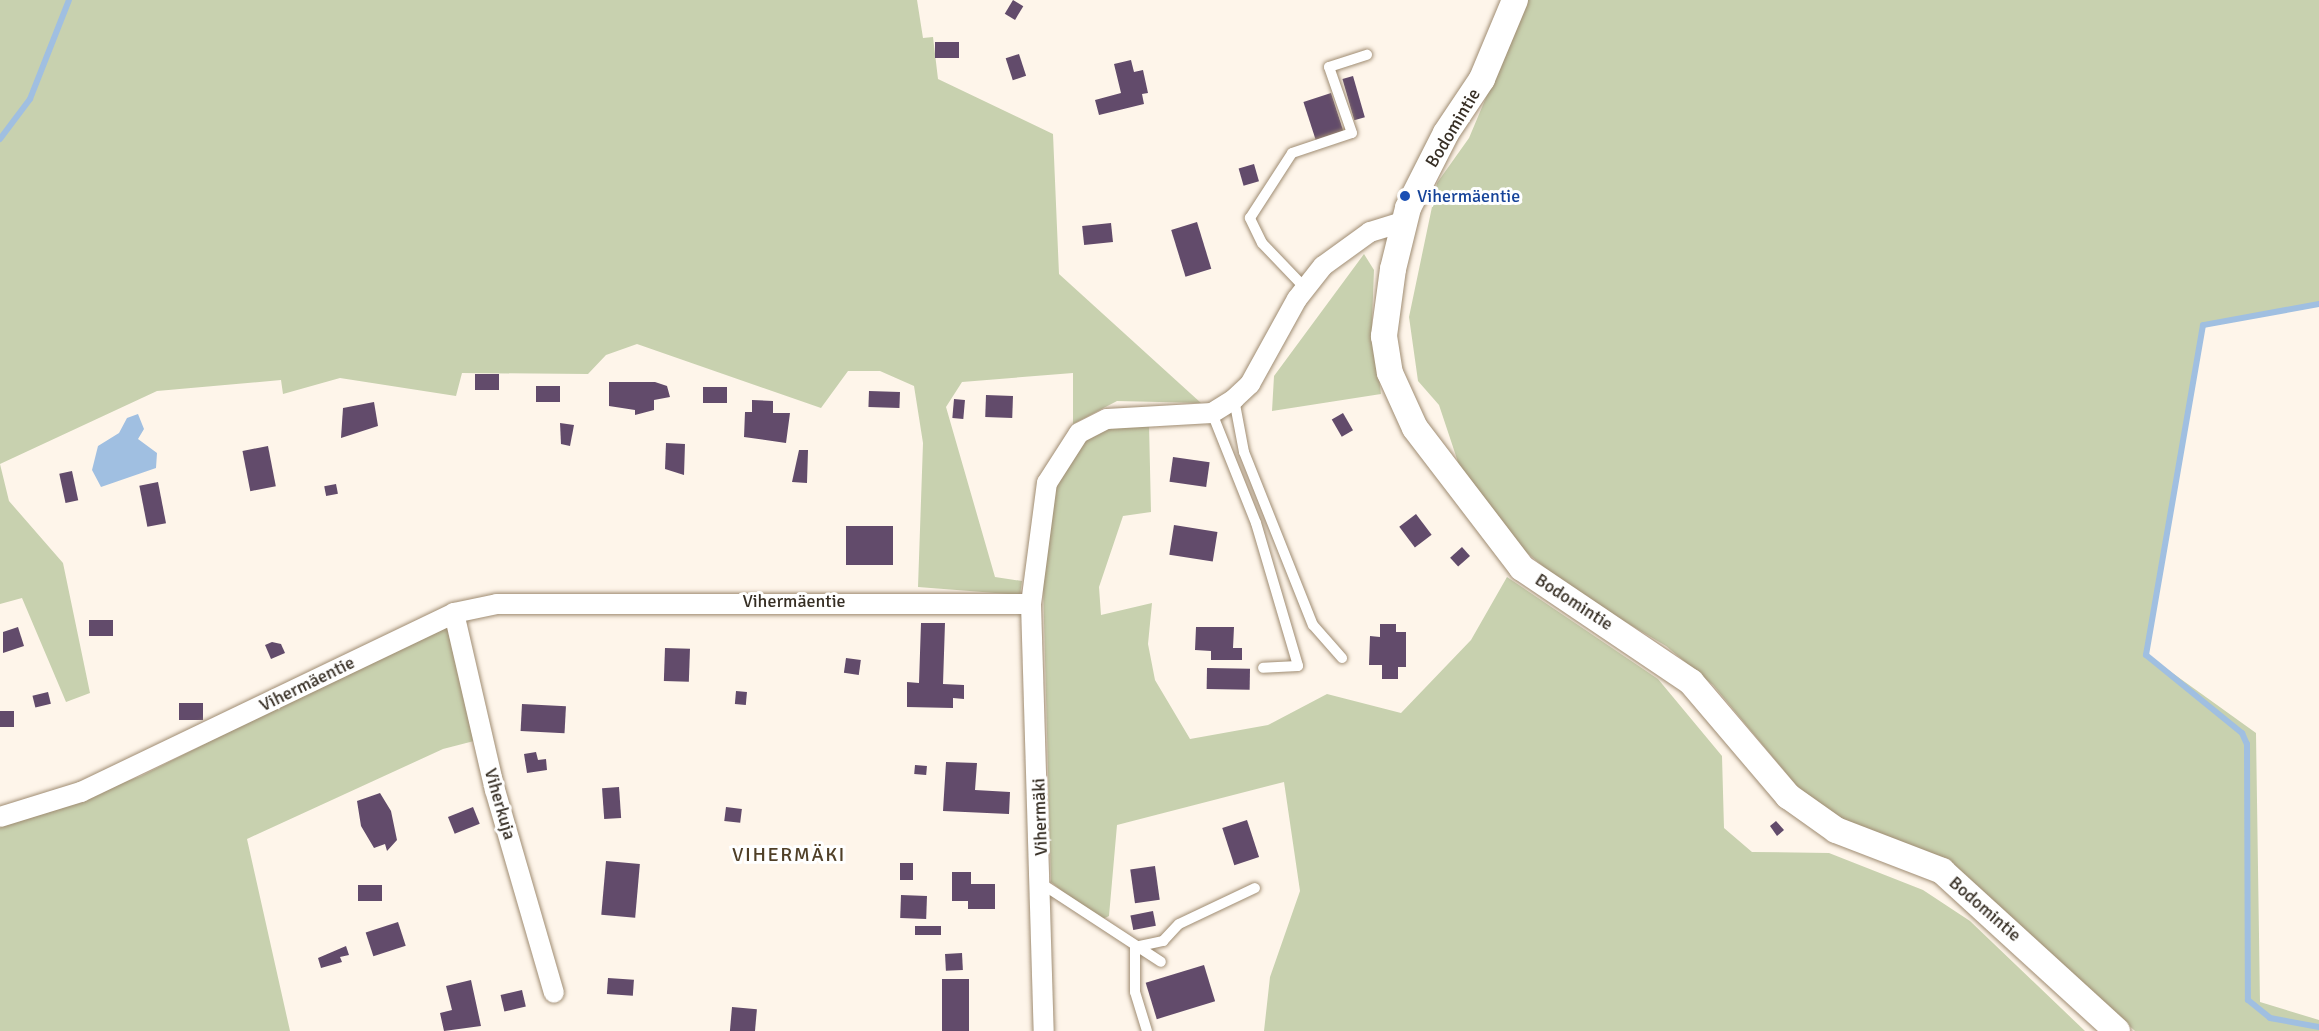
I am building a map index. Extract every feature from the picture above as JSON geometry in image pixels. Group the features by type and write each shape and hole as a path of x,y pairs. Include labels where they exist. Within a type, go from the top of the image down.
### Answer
{"street":[{"name":"Bodomintie","path":"1515,0 1482,79 1446,133 1405,221 1384,336 1390,373 1415,428 1522,568 1691,682 1788,796 1836,830 1951,878 2117,1031"},
{"path":"1031,604 1047,483 1079,433 1107,419 1212,413 1234,399 1250,384 1305,288 1348,245 1405,221"},
{"name":"Vihermäentie","path":"0,817 81,792 454,613 531,604 1031,604"},
{"name":"Vihermäki","path":"1031,604 1042,884 1044,1031"},
{"name":"Viherkuja","path":"454,613 495,790 554,993"}],"lane":[{"path":"1305,288 1262,243 1250,218 1292,153 1352,133 1329,68 1367,55"},
{"path":"1234,399 1244,452 1313,625 1342,658"},
{"path":"1212,413 1256,523 1298,666 1263,668"},
{"path":"1042,884 1161,962"},
{"path":"1136,947 1163,941 1179,924 1219,901 1255,888"},
{"path":"1136,947 1135,992 1147,1031"}],"green space":[{"path":"0,0 917,0 923,38 933,37 938,79 1053,134 1059,274 1201,403 1117,401 1073,424 1073,373 962,382 946,407 995,577 1022,581 1020,595 918,587 923,443 914,386 880,371 848,371 821,408 637,344 606,355 588,374 462,373 456,396 340,378 283,394 281,380 157,391 0,464"},
{"path":"1527,0 2319,0 2319,304 2203,325 2146,654 2256,733 2260,1002 2319,1020 2319,1031 2135,1031 1949,862 1830,815 1796,785 1713,685 1666,646 1570,589 1519,546 1459,465 1439,405 1418,381 1409,317 1437,183 1469,138"},
{"path":"1364,254 1374,270 1372,321 1381,394 1272,411 1274,376"},
{"path":"1108,424 1149,424 1151,512 1123,516 1099,587 1101,615 1152,603 1148,644 1155,680 1190,739 1268,725 1327,694 1401,713 1471,640 1507,577 1658,679 1722,756 1724,828 1752,852 1829,853 1923,890 1970,921 2085,1031 1264,1031 1270,977 1300,891 1284,782 1117,825 1109,916 1099,921 1051,882 1042,547 1054,490 1084,439"},
{"path":"0,464 9,501 63,563 90,693 66,702 22,598 0,604"},
{"path":"446,623 474,741 443,749 247,839 290,1031 0,1031 0,827 141,776"}],"water":[{"path":"138,414 144,429 138,439 157,453 156,468 101,487 92,470 98,446 119,433 127,418"}],"building":[{"path":"1013,0 1023,6 1015,20 1005,14"},
{"path":"935,42 959,42 959,58 935,58"},
{"path":"1019,54 1026,76 1013,80 1006,58"},
{"path":"1131,60 1134,72 1143,70 1148,93 1142,94 1144,104 1099,115 1095,100 1121,93 1114,64"},
{"path":"1353,76 1365,117 1354,120 1342,79"},
{"path":"1331,93 1344,132 1316,141 1303,102"},
{"path":"1254,164 1259,181 1244,186 1239,168"},
{"path":"1197,222 1211,269 1186,277 1171,230"},
{"path":"1111,223 1113,242 1084,245 1082,226"},
{"path":"475,374 499,374 499,390 475,390"},
{"path":"609,382 655,382 667,386 670,397 654,400 654,410 635,415 635,410 609,406"},
{"path":"536,386 560,386 560,402 536,402"},
{"path":"703,387 727,387 727,403 703,403"},
{"path":"869,391 900,392 899,408 868,407"},
{"path":"986,395 1013,396 1012,418 985,417"},
{"path":"954,399 965,400 963,419 952,418"},
{"path":"752,400 773,401 773,413 790,413 786,443 744,437 745,412 752,412"},
{"path":"374,402 378,426 341,438 343,408"},
{"path":"1343,413 1353,430 1342,437 1332,420"},
{"path":"560,423 574,425 570,446 561,444"},
{"path":"666,443 685,444 684,475 665,469"},
{"path":"268,446 276,486 250,491 242,451"},
{"path":"799,450 808,450 807,483 792,482"},
{"path":"1173,457 1210,462 1206,487 1170,482"},
{"path":"72,471 78,500 66,503 59,474"},
{"path":"158,482 166,523 147,527 139,486"},
{"path":"336,484 338,494 326,496 324,486"},
{"path":"1416,514 1432,535 1415,547 1399,527"},
{"path":"1174,525 1217,532 1213,562 1169,555"},
{"path":"846,526 893,526 893,565 846,565"},
{"path":"1462,547 1470,556 1458,567 1450,558"},
{"path":"89,620 113,620 113,636 89,636"},
{"path":"921,623 945,623 943,684 964,685 964,699 953,698 953,708 907,707 907,682 919,683"},
{"path":"1380,624 1396,624 1396,632 1406,632 1406,667 1398,667 1398,679 1382,679 1382,665 1369,665 1370,636 1380,637"},
{"path":"18,627 24,646 3,653 3,632"},
{"path":"1196,627 1234,627 1233,648 1242,648 1242,660 1211,660 1211,651 1195,650"},
{"path":"272,642 281,644 285,653 271,659 265,645"},
{"path":"665,648 690,649 689,682 664,681"},
{"path":"846,658 861,660 859,675 844,673"},
{"path":"1207,668 1250,669 1250,690 1207,689"},
{"path":"736,691 747,692 746,705 735,704"},
{"path":"48,692 51,704 35,708 32,696"},
{"path":"179,703 203,703 203,720 179,720"},
{"path":"522,704 566,706 565,733 521,731"},
{"path":"0,711 14,711 14,727 0,727"},
{"path":"536,752 538,760 546,759 547,770 527,773 524,754"},
{"path":"946,762 977,763 975,790 1010,792 1009,814 943,811"},
{"path":"915,765 927,766 926,775 914,774"},
{"path":"619,787 621,818 604,819 602,788"},
{"path":"380,793 391,811 397,840 387,851 385,844 374,848 361,826 357,801"},
{"path":"473,807 480,824 455,834 448,817"},
{"path":"726,807 742,809 740,823 724,821"},
{"path":"1247,820 1259,857 1234,865 1222,828"},
{"path":"1776,821 1784,830 1777,836 1770,826"},
{"path":"606,861 640,864 635,918 601,915"},
{"path":"900,863 913,863 913,880 900,880"},
{"path":"1155,866 1160,900 1135,903 1130,869"},
{"path":"952,872 971,872 971,884 995,884 995,909 968,909 968,901 952,901"},
{"path":"358,885 382,885 382,901 358,901"},
{"path":"901,895 927,896 926,919 900,918"},
{"path":"1153,911 1156,926 1133,930 1130,915"},
{"path":"398,922 406,946 373,956 366,933"},
{"path":"915,926 941,926 941,935 915,935"},
{"path":"346,946 349,955 340,957 342,962 321,968 318,958"},
{"path":"962,953 963,970 946,971 945,954"},
{"path":"1204,965 1215,1001 1157,1019 1146,983"},
{"path":"608,978 634,980 633,996 607,994"},
{"path":"942,979 969,979 969,1031 942,1031"},
{"path":"471,980 481,1026 444,1031 440,1013 452,1010 446,986"},
{"path":"522,990 526,1007 504,1012 501,995"},
{"path":"732,1007 757,1009 755,1031 730,1031"}],"waterway":[{"path":"0,139 30,99 69,0"},
{"path":"2319,304 2203,325 2146,655 2242,733 2247,744 2248,1000 2270,1018 2319,1027"}],"place":[{"name":"Vihermäentie","path":"1405,196"}],"district":[{"name":"VIHERMÄKI","path":"789,854"}]}
